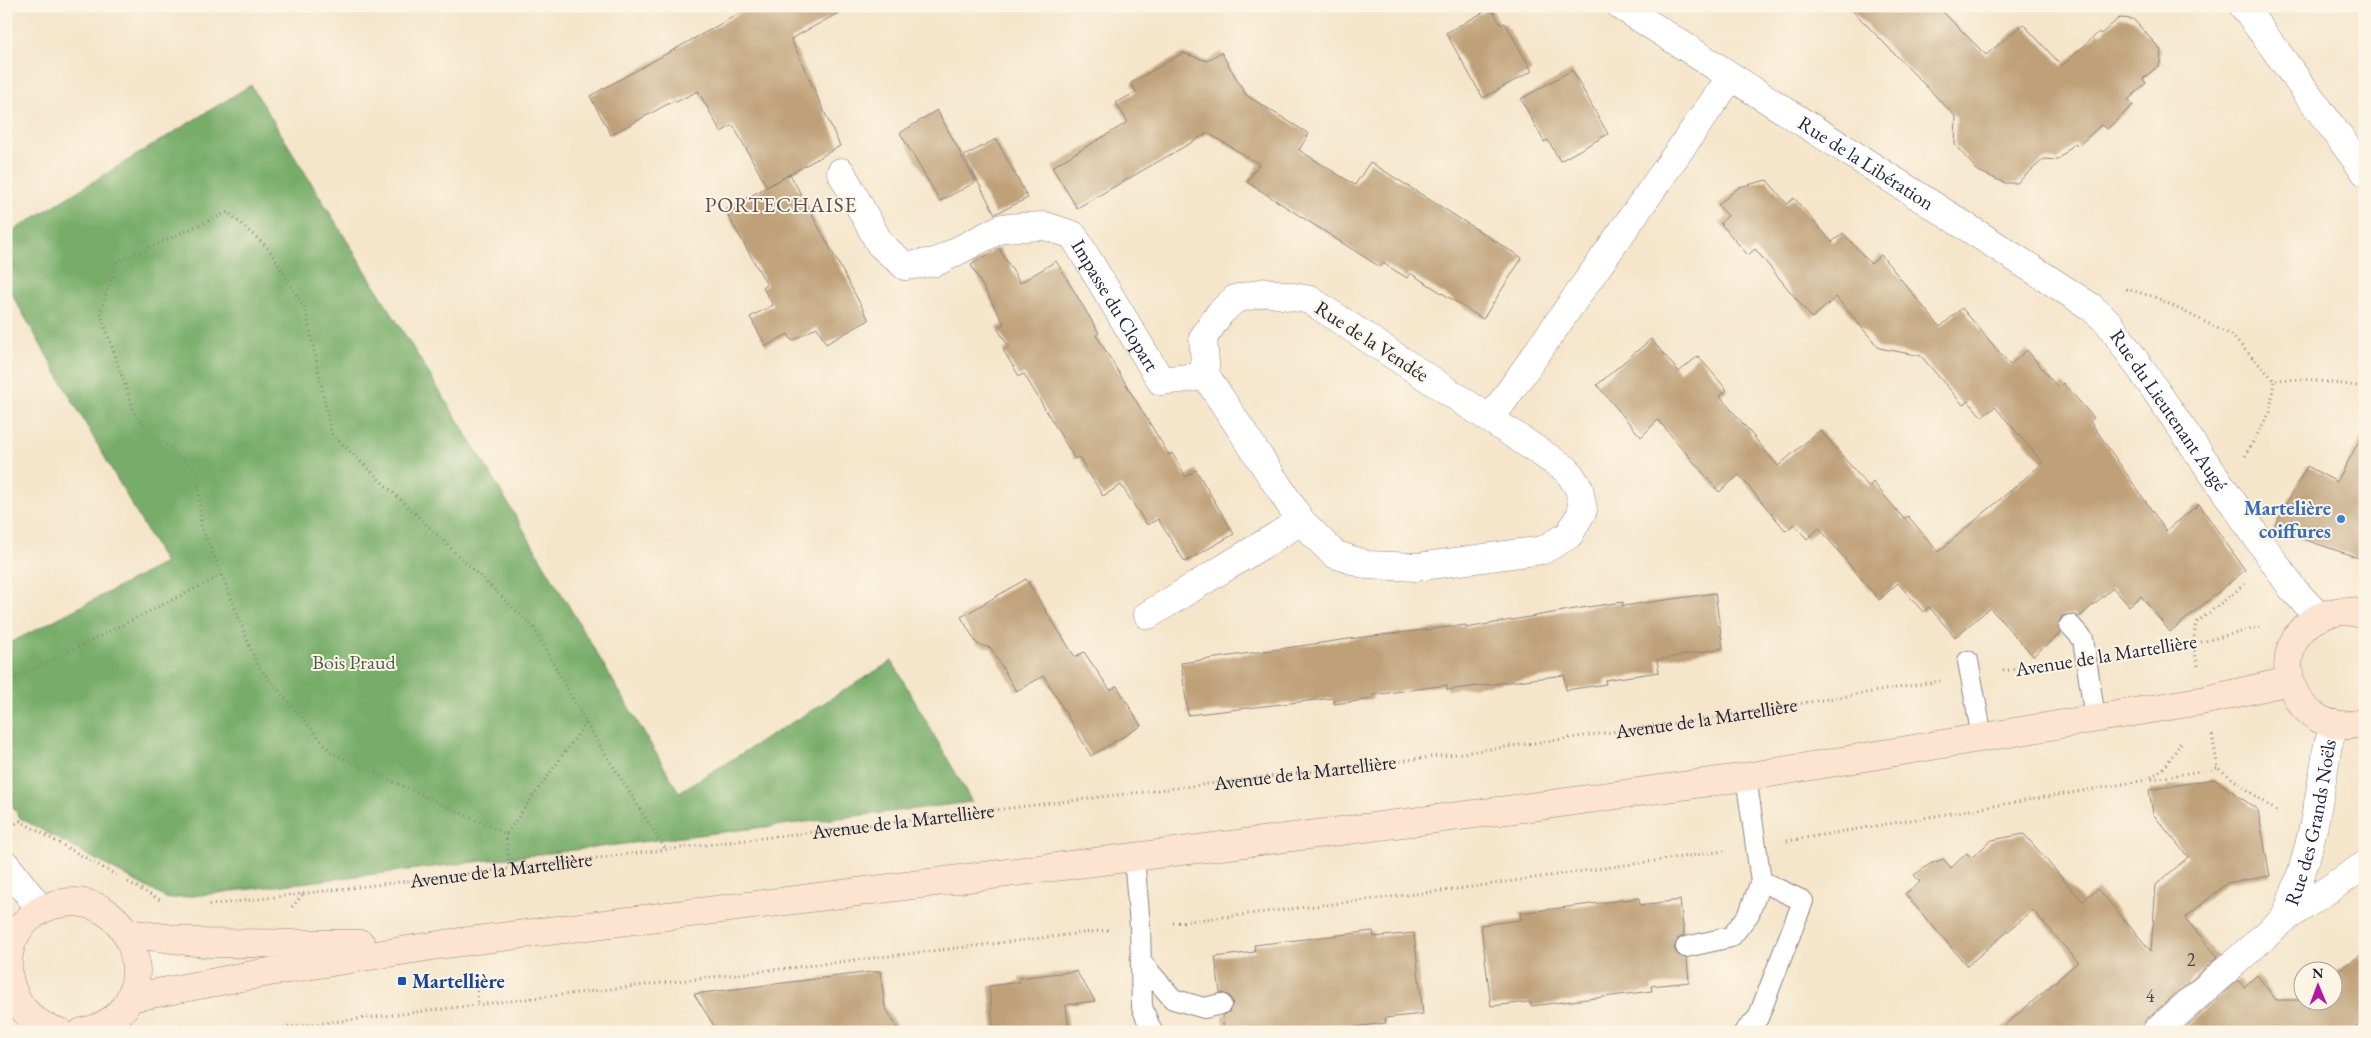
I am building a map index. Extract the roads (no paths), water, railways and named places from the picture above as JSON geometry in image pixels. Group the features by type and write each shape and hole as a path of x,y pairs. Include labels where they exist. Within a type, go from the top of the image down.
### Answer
{"street":[{"name":"Rue de la Libération","path":"1621,6 2100,315"},
{"path":"2243,6 2365,172"},
{"path":"1491,418 1731,77"},
{"name":"Impasse du Clopart","path":"841,172 880,244 905,266 936,262 1002,228 1045,226 1073,235 1161,381 1206,376"},
{"name":"Rue de la Vendée","path":"1266,292 1310,300 1491,418 1567,470 1578,488 1583,510 1568,535 1542,550 1418,567 1367,565 1334,554 1301,521 1206,376 1203,338 1220,313 1235,299 1266,292"},
{"name":"Rue du Lieutenant Augé","path":"2100,315 2292,588 2309,625"},
{"path":"1148,615 1301,521"},
{"path":"2363,611 2347,610 2332,612 2309,625 2290,652 2289,681 2298,701 2324,721 2353,725 2365,722"},
{"path":"130,998 269,972 445,944 1531,807 1746,777 2206,700 2289,681"},
{"name":"Rue des Grands Noëls","path":"2284,919 2296,892 2313,822 2328,744 2335,724"},
{"path":"6,865 41,910"},
{"name":"Rue des Grands Noëls","path":"2156,1032 2284,919 2365,865"},
{"path":"60,1032 34,1021 9,994 7,966 10,938 41,910 64,903 88,905 110,915 127,933 134,948 137,964 136,982 130,998 120,1012 107,1022 82,1032"},
{"path":"127,933 204,943 445,944"}],"lane":[{"path":"2070,625 2083,638 2095,718"},
{"path":"1969,668 1982,737"},
{"path":"1686,947 1731,937 1749,914 1761,881 1746,777"},
{"path":"1134,857 1140,926 1142,1007 1152,1032"},
{"path":"1744,1032 1758,1018 1803,901 1761,881"},
{"path":"1141,962 1172,1000 1204,1008 1221,1004"}],"place":[{"name":"Martelière coiffures","path":"2341,519"},
{"name":"Martellière","path":"402,981"}],"district":[{"name":"PORTECHAISE","path":"781,205"}],"park label":[{"name":"Bois Praud","path":"354,662"}]}
